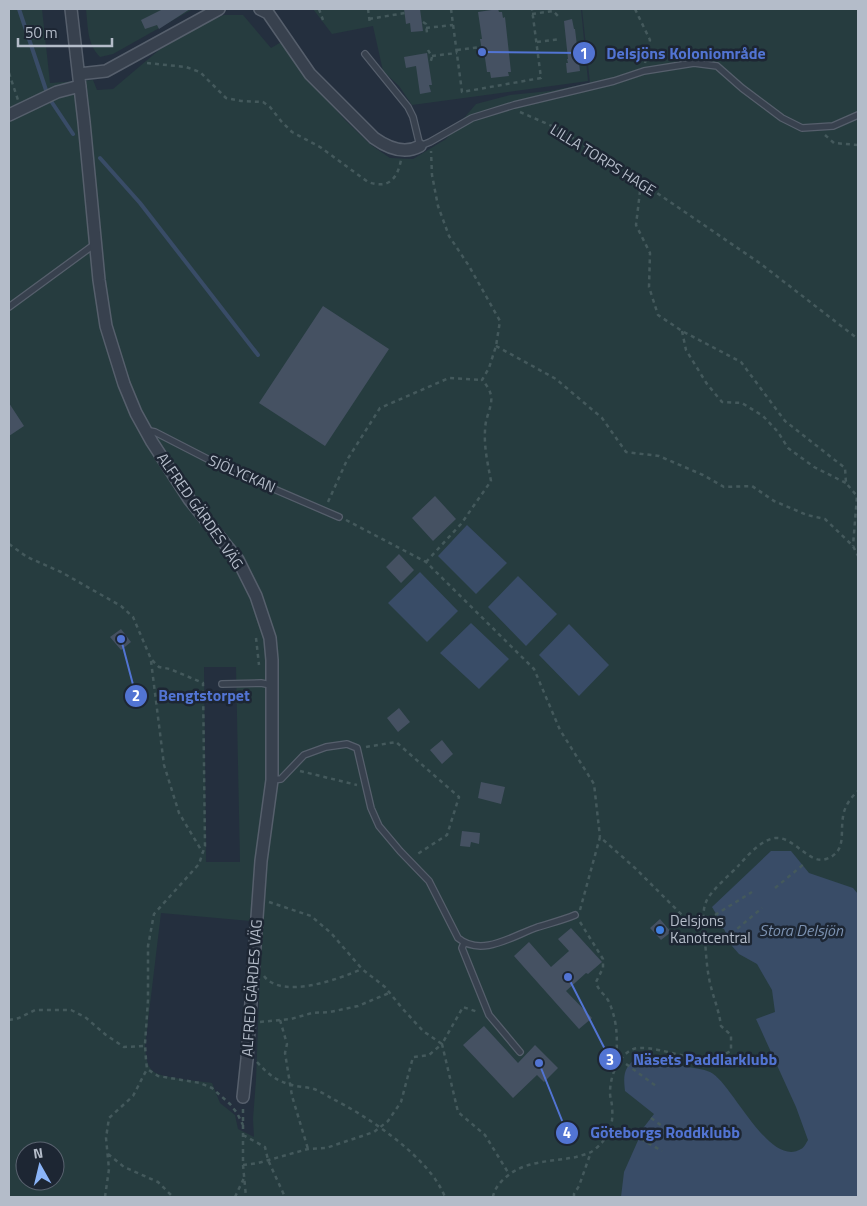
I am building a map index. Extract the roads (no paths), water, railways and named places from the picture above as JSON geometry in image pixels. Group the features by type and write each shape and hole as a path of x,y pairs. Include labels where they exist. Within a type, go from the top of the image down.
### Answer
{"street":[{"name":"ALFRED GÄRDES VÄG","path":"71,9 95,244 106,326 129,396 146,432 189,499 238,560 256,596 270,638 272,660 266,684 272,780 261,861 250,1022 242,1097"},
{"path":"79,74 106,71 219,9"},
{"path":"260,9 268,13 310,74 374,138 385,146 403,150 425,144"},
{"path":"9,114 56,92 80,86"}],"lane":[{"path":"365,54 408,107 425,144 472,118 514,105 614,81 644,71 694,63 716,66 782,118 802,128 833,126 858,115"},
{"path":"9,306 95,244"},
{"name":"SJÖLYCKAN","path":"146,432 155,432 225,468 340,517"},
{"path":"222,684 266,684"},
{"path":"272,780 281,779 304,755 326,747 347,744 357,748 371,808 379,826 429,881 458,938 464,943 486,946 506,941 575,915"},
{"path":"464,943 462,948 489,1015 520,1052"}],"water":[{"path":"467,525 507,563 476,594 438,556"},
{"path":"420,572 458,611 427,642 388,603"},
{"path":"518,576 557,614 526,646 488,607"},
{"path":"471,623 509,659 479,689 440,653"},
{"path":"569,624 609,665 579,696 539,655"},
{"name":"Stora Delsjön","path":"771,851 791,851 809,873 853,888 858,894 858,1197 621,1197 624,1172 644,1127 654,1114 625,1091 624,1080 627,1068 638,1056 710,1072 719,1079 751,1121 776,1147 789,1152 804,1147 808,1140 796,1107 756,1019 775,1012 772,990 757,964 739,954 732,946 724,929 719,927 714,920 718,917 712,907"}],"waterway":[{"path":"19,9 46,90"},
{"path":"51,101 73,134"},
{"path":"100,158 140,203 258,355"}],"place":[{"name":"Delsjöns Koloniområde","path":"482,52"},
{"name":"Bengtstorpet","path":"121,639"},
{"name":"Delsjons Kanotcentral","path":"660,930"},
{"name":"Näsets Paddlarklubb","path":"568,977"},
{"name":"Göteborgs Roddklubb","path":"539,1063"}]}
